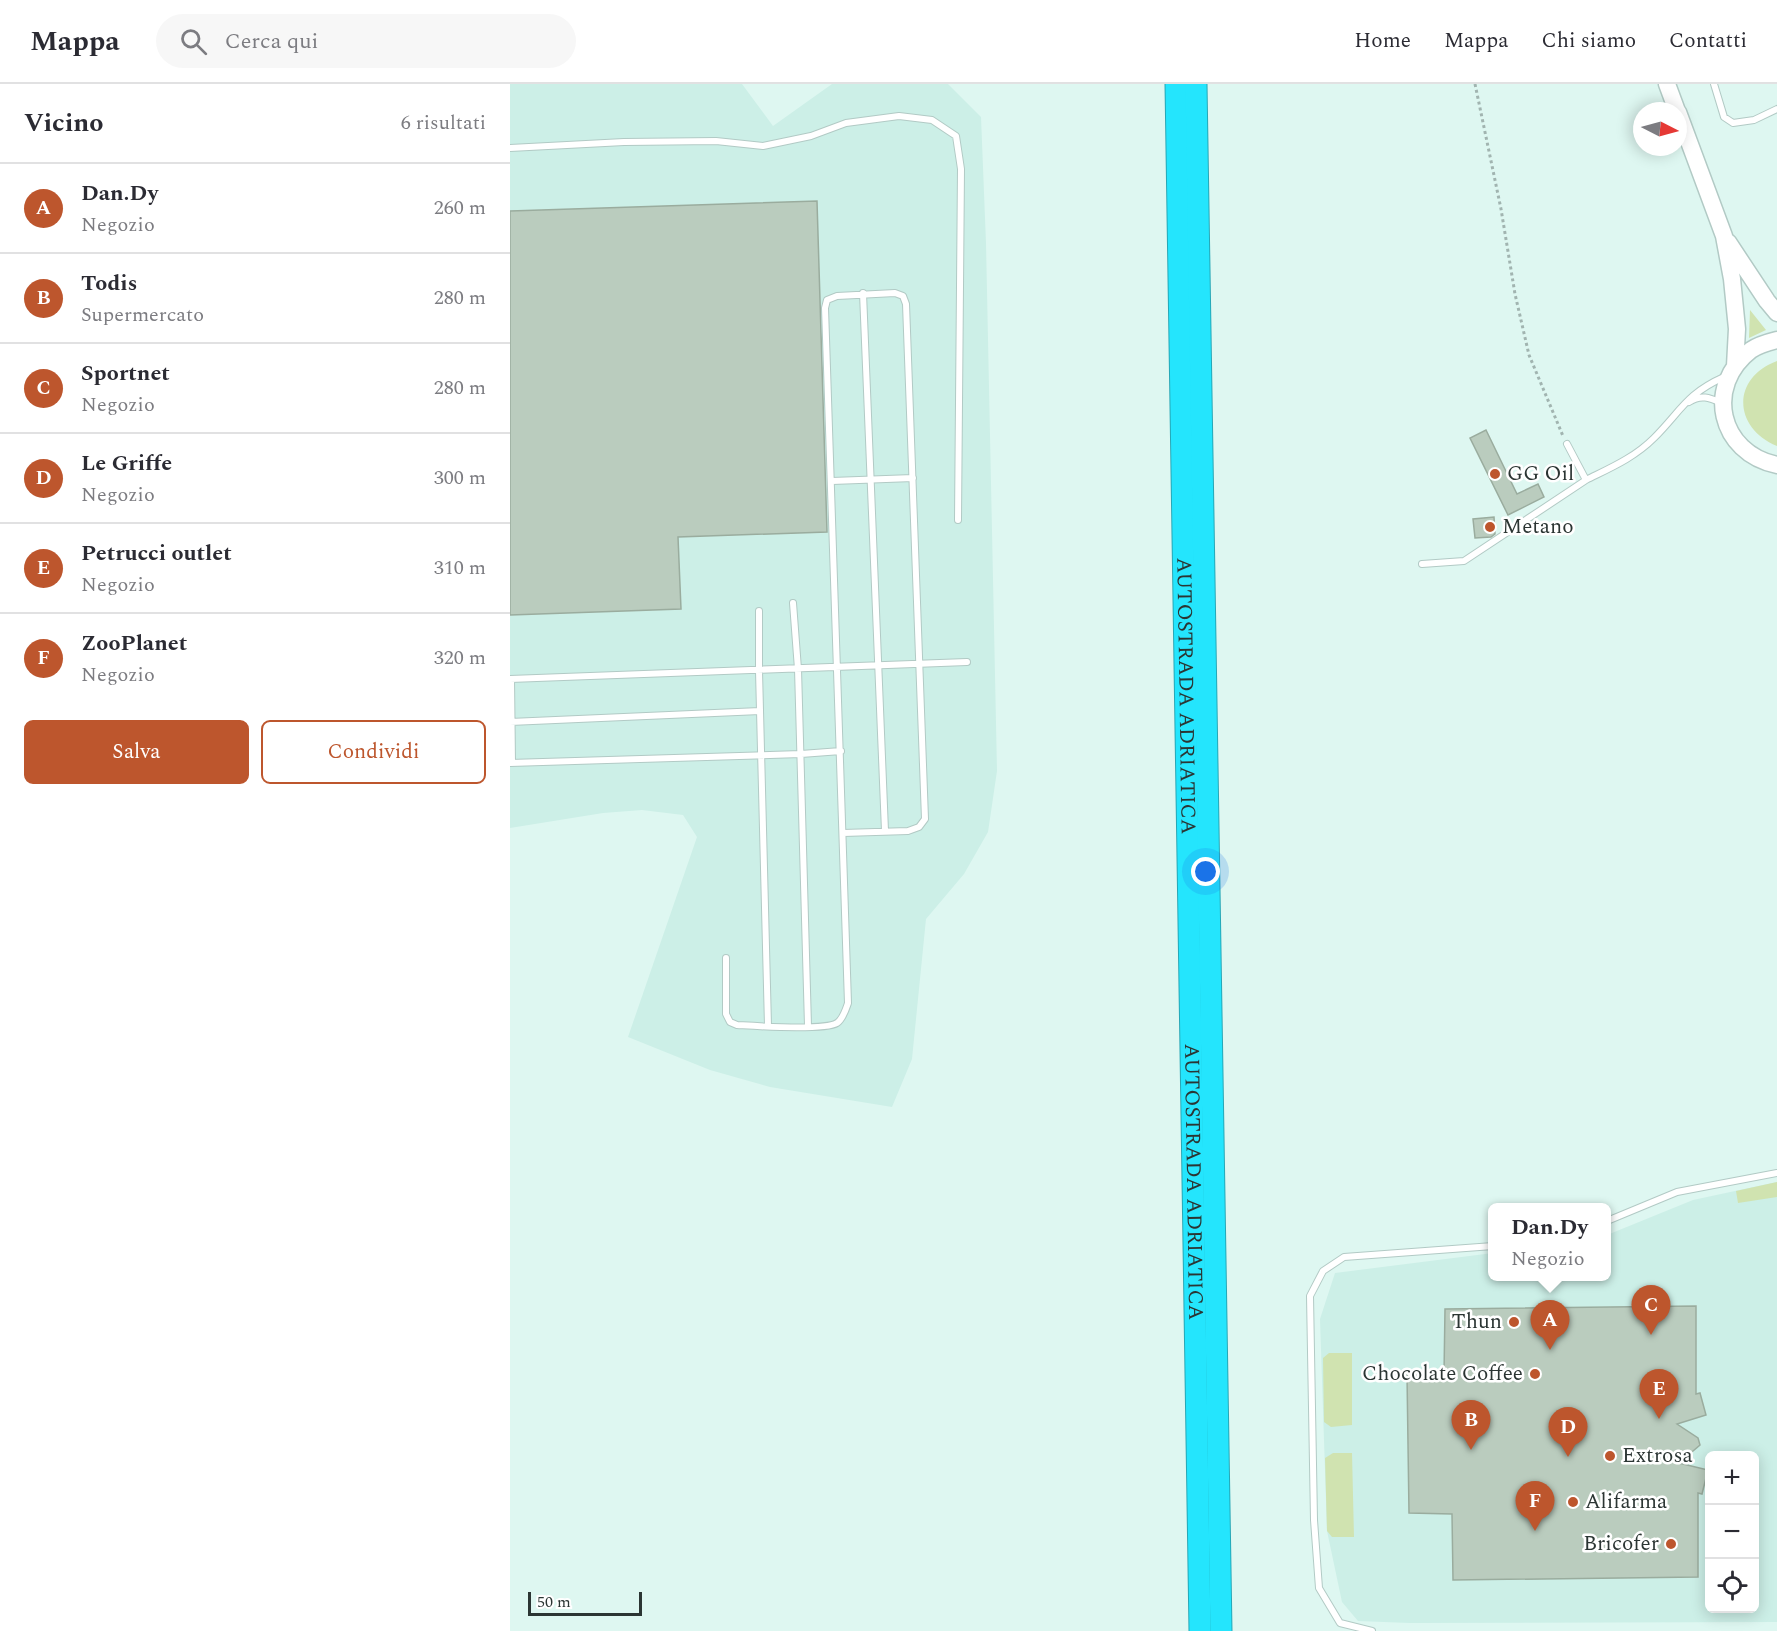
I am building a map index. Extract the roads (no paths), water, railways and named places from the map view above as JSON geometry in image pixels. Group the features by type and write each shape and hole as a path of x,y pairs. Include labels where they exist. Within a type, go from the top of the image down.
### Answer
{"highway":[{"name":"AUTOSTRADA ADRIATICA","path":"1176,84 1200,1631"},
{"name":"AUTOSTRADA ADRIATICA","path":"1196,84 1221,1631"}],"main road":[{"path":"1667,84 1674,102"},
{"path":"1687,136 1724,236 1732,279 1737,329 1732,370 1723,394 1726,423 1734,440 1747,453 1763,462 1777,465"},
{"path":"1724,236 1777,313"},
{"path":"1732,370 1753,348 1777,340"}],"lane":[{"path":"1714,84 1724,117 1733,123 1754,120 1777,109"},
{"path":"510,148 624,142 716,141 763,146 811,136 846,123 899,116 933,120 956,136 961,170 958,520"},
{"path":"863,293 885,831"},
{"path":"726,958 726,1014 730,1022 737,1025 822,1026 837,1023 843,1016 848,1003 825,308 827,300 837,296 894,293 903,296 906,304 925,819 919,827 908,831 843,833"},
{"path":"1422,564 1464,561 1586,480 1626,461 1654,439 1693,394 1732,370"},
{"path":"1677,411 1693,399 1702,397 1723,404"},
{"path":"1567,444 1586,480"},
{"path":"832,481 913,478"},
{"path":"793,603 798,669 808,1026"},
{"path":"759,611 768,1026"},
{"path":"841,751 511,763 511,679 967,662"},
{"path":"511,722 760,711"},
{"path":"1611,1219 1677,1192 1777,1173"},
{"path":"1372,1631 1341,1623 1319,1588 1314,1520 1310,1296 1323,1271 1344,1257 1488,1246"}],"place":[{"name":"GG Oil","path":"1495,474"},
{"name":"Metano","path":"1490,527"},
{"name":"Thun","path":"1514,1322"},
{"name":"Sportnet","path":"1651,1335"},
{"name":"Dan.Dy","path":"1550,1350"},
{"name":"Chocolate Coffee","path":"1535,1374"},
{"name":"Petrucci outlet","path":"1659,1419"},
{"name":"Todis","path":"1471,1450"},
{"name":"Extrosa","path":"1610,1456"},
{"name":"Le Griffe","path":"1568,1457"},
{"name":"Alifarma","path":"1573,1502"},
{"name":"ZooPlanet","path":"1535,1531"},
{"name":"Bricofer","path":"1671,1544"}]}
